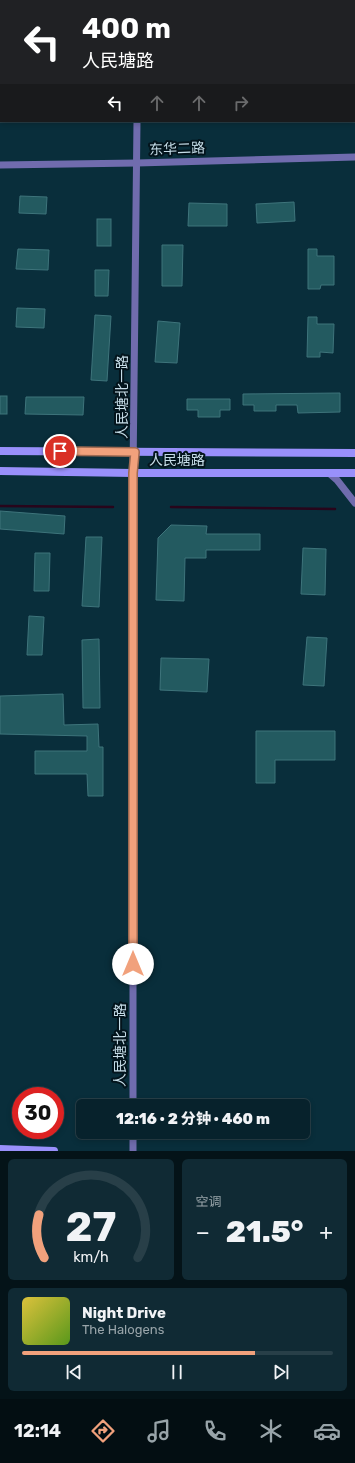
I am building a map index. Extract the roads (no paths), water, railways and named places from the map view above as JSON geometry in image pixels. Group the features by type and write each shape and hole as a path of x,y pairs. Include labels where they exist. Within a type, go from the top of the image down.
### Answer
{"main road":[{"name":"人民塘路","path":"0,451 355,453"},
{"name":"人民塘路","path":"0,470 133,473 355,473"},
{"path":"0,1149 54,1151"}],"street":[{"name":"人民塘北一路","path":"133,1099 133,473 135,452 137,122"},
{"name":"东华二路","path":"0,164 137,163 355,157"},
{"path":"329,473 337,480 355,503"},
{"path":"133,1139 133,1151"}],"waterway":[{"path":"0,506 113,507"},
{"path":"171,507 335,509"}]}
